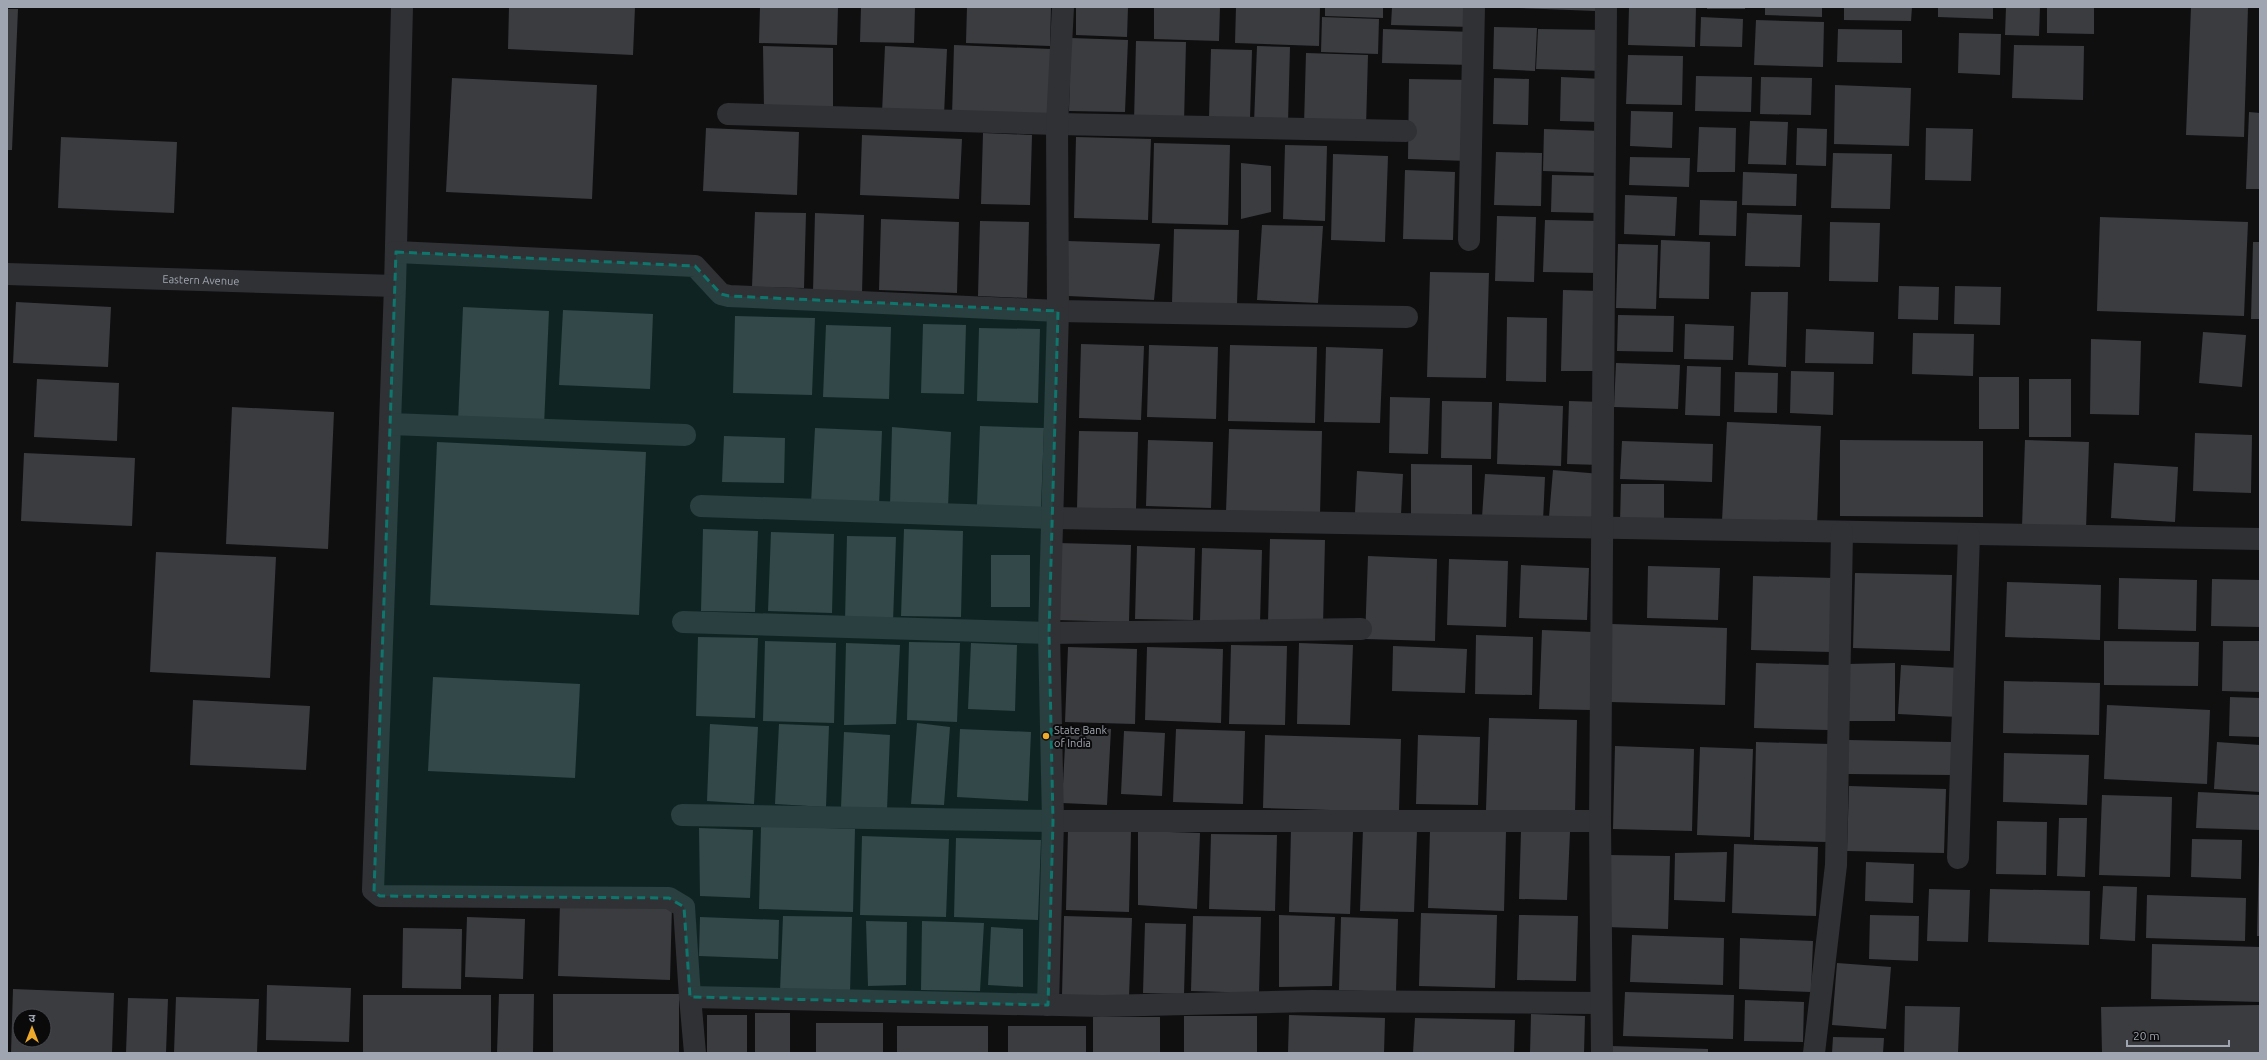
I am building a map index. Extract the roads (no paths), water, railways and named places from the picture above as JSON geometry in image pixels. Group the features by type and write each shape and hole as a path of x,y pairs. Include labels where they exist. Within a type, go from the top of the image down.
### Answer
{"street":[{"path":"402,7 395,286 374,892 380,896 669,898 684,907 695,1053"},
{"path":"1048,1005 1053,821 1049,633 1058,311 1057,124 1063,7"},
{"path":"1469,240 1474,7"},
{"path":"1602,1053 1600,821 1606,7"},
{"path":"728,114 1057,124 1406,131"},
{"path":"396,252 695,266 721,294 729,296 1058,311 1407,317"},
{"name":"Eastern Avenue","path":"7,274 395,286"},
{"path":"390,424 685,435"},
{"path":"701,506 1053,518 1603,529 2260,539"},
{"path":"1814,1053 1836,865 1842,532"},
{"path":"1958,858 1969,535"},
{"path":"683,622 1049,633 1361,629"},
{"path":"682,815 1053,821 1600,821"},
{"path":"690,997 880,999 1048,1005 1422,1001 1601,1003"}],"place":[{"name":"State Bank of India","path":"1046,736"}]}
